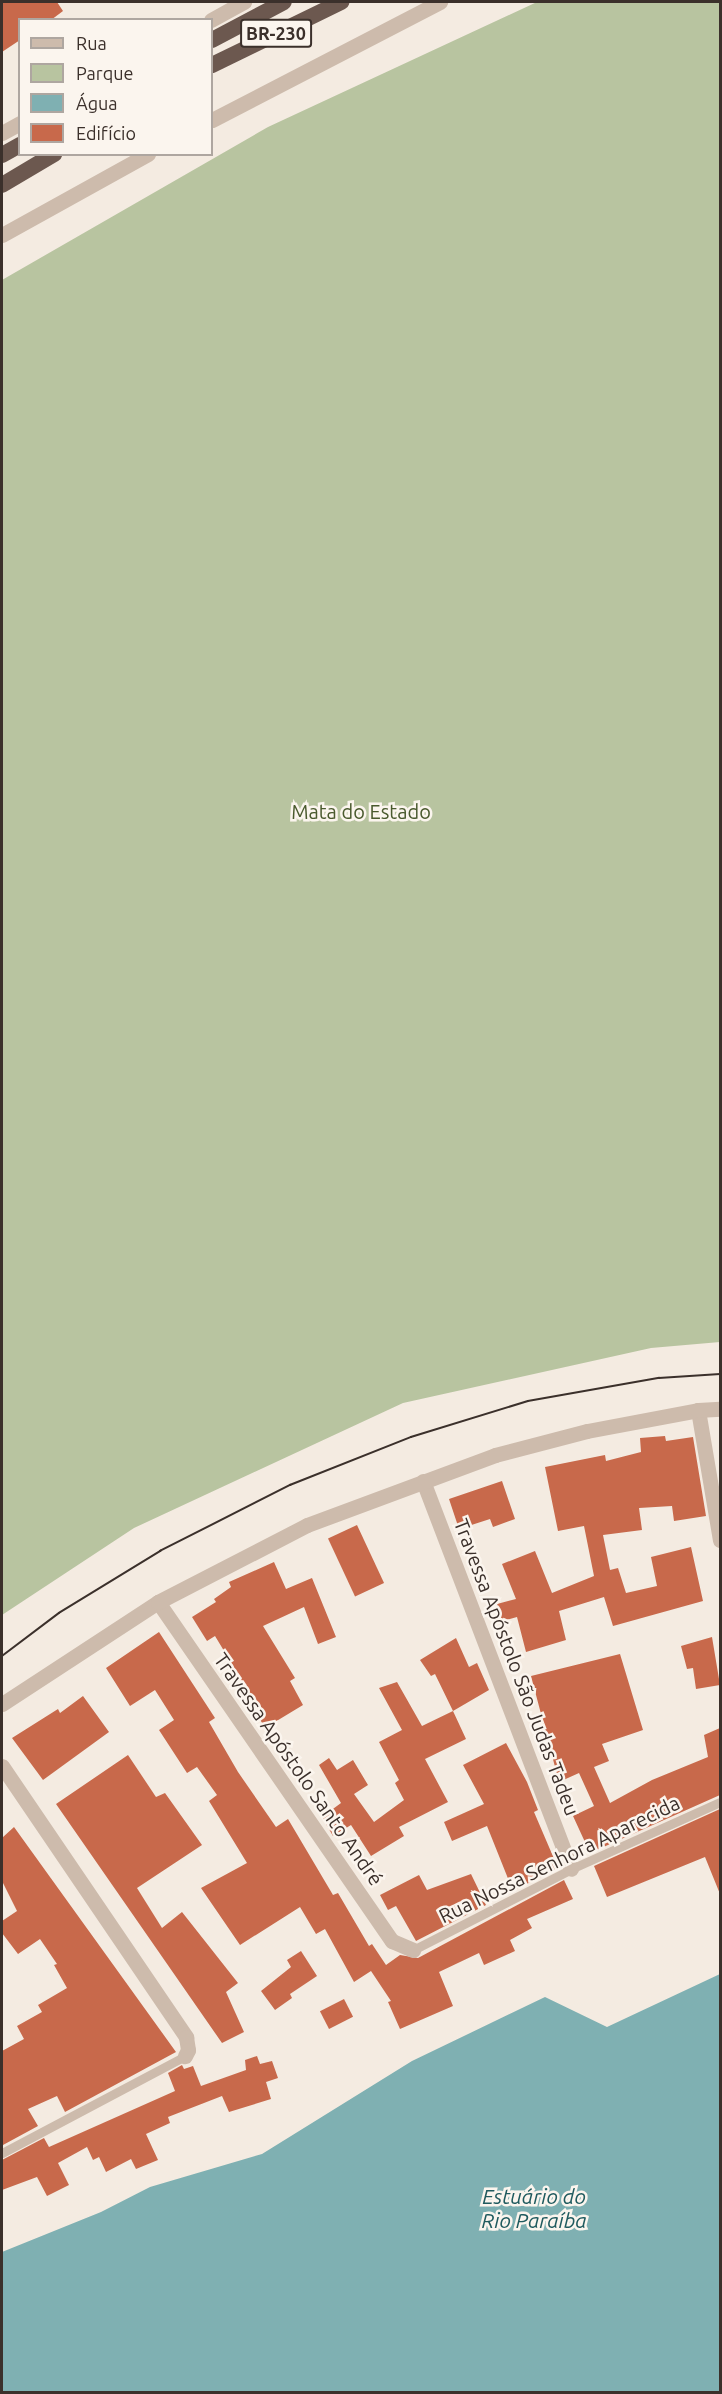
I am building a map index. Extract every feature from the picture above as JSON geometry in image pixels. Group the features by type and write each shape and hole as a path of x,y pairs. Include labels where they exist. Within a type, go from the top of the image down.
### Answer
{"highway":[{"name":"BR-230","path":"213,39 284,2"},
{"name":"BR-230","path":"213,64 341,2"},
{"path":"2,155 18,146"},
{"path":"2,185 51,156"}],"street":[{"path":"213,19 244,2"},
{"path":"213,119 440,2"},
{"path":"2,133 18,124"},
{"path":"2,235 144,156"},
{"path":"2,1704 158,1602 308,1525 495,1455 587,1431 698,1410 720,1409"},
{"path":"698,1410 720,1540"},
{"name":"Travessa Apóstolo São Judas Tadeu","path":"423,1481 571,1869"},
{"name":"Travessa Apóstolo Santo André","path":"158,1602 392,1941 413,1950"},
{"path":"2,1766 186,2037 188,2050 185,2056"}],"lane":[{"name":"Rua Nossa Senhora Aparecida","path":"413,1950 571,1869 720,1802"},
{"path":"2,2153 185,2056"}],"green space":[{"name":"Mata do Estado","path":"537,2 720,2 720,1342 651,1348 403,1403 134,1528 2,1615 2,280 268,127"}],"water":[{"name":"Estuário do Rio Paraíba","path":"720,1974 720,2392 2,2392 2,2252 101,2212 150,2187 262,2154 412,2061 545,1997 607,2027"}],"building":[{"path":"2,2 57,2 63,11 54,18 18,18 18,41 2,52"},
{"path":"665,1436 666,1441 693,1437 706,1516 674,1521 672,1506 639,1508 642,1530 603,1535 610,1570 618,1568 626,1593 657,1586 651,1557 691,1547 703,1601 613,1626 604,1597 559,1611 566,1640 526,1652 517,1617 502,1621 497,1604 516,1599 502,1564 535,1551 552,1593 594,1576 584,1526 558,1531 545,1467 605,1455 606,1461 641,1452 640,1438"},
{"path":"502,1481 515,1519 493,1527 490,1519 459,1529 449,1499"},
{"path":"357,1525 384,1583 355,1597 328,1539"},
{"path":"274,1562 286,1589 312,1578 336,1637 318,1644 304,1607 263,1626 295,1678 290,1681 303,1705 265,1728 254,1709 258,1707 215,1636 207,1641 192,1617 216,1602 214,1599 231,1587 229,1582"},
{"path":"159,1632 215,1718 209,1722 238,1772 276,1827 288,1819 333,1895 338,1893 369,1946 372,1944 386,1965 400,1955 418,1958 564,1880 573,1899 527,1919 532,1928 510,1940 515,1951 484,1965 479,1953 439,1972 453,2006 400,2029 388,2002 391,2001 371,1971 354,1982 325,1929 316,1934 300,1907 240,1945 201,1888 247,1863 209,1801 217,1795 197,1767 187,1773 159,1730 174,1720 155,1690 130,1706 106,1668"},
{"path":"712,1637 720,1685 696,1689 693,1668 687,1669 681,1646"},
{"path":"456,1638 469,1667 477,1663 489,1690 453,1711 435,1674 431,1676 420,1660"},
{"path":"620,1654 643,1730 602,1744 609,1761 594,1767 610,1803 652,1780 708,1757 704,1735 720,1728 720,1795 590,1853 573,1816 594,1806 579,1773 559,1782 531,1676"},
{"path":"397,1682 422,1726 453,1711 466,1739 425,1759 448,1802 399,1827 404,1836 371,1856 351,1825 333,1836 322,1817 341,1803 319,1765 329,1758 337,1770 353,1760 368,1785 354,1794 374,1822 404,1800 395,1783 399,1780 379,1742 402,1730 379,1688"},
{"path":"83,1696 109,1732 43,1780 12,1738 58,1709 60,1713"},
{"path":"506,1743 527,1782 538,1810 534,1812 558,1868 513,1891 487,1826 452,1841 444,1822 484,1804 463,1765"},
{"path":"128,1755 156,1797 165,1793 202,1845 137,1888 162,1928 182,1912 238,1983 226,1992 244,2032 222,2043 56,1804"},
{"path":"720,1809 720,1894 705,1857 607,1897 594,1866"},
{"path":"14,1827 176,2052 65,2112 57,2096 28,2109 38,2126 3,2145 2,2051 24,2039 17,2026 42,2012 38,2005 67,1988 54,1965 57,1964 40,1939 18,1954 2,1933 2,1921 17,1911 2,1881 2,1838"},
{"path":"471,1874 486,1905 416,1941 396,1906 388,1910 380,1895 419,1875 427,1890"},
{"path":"301,1951 317,1976 290,1994 292,1998 275,2010 261,1991 291,1967 287,1960"},
{"path":"344,1999 353,2017 329,2029 320,2011"},
{"path":"257,2056 260,2064 272,2061 278,2078 266,2082 271,2099 229,2112 222,2096 168,2117 170,2123 146,2134 158,2160 136,2169 131,2159 106,2172 99,2157 93,2160 87,2147 58,2163 69,2185 47,2196 37,2177 2,2190 2,2160 44,2138 49,2147 175,2091 168,2073 182,2065 184,2069 193,2066 201,2086 246,2070 245,2060"}],"tram line":[{"path":"2,1656 59,1613 160,1551 290,1485 411,1437 528,1401 659,1378 720,1374"}]}
